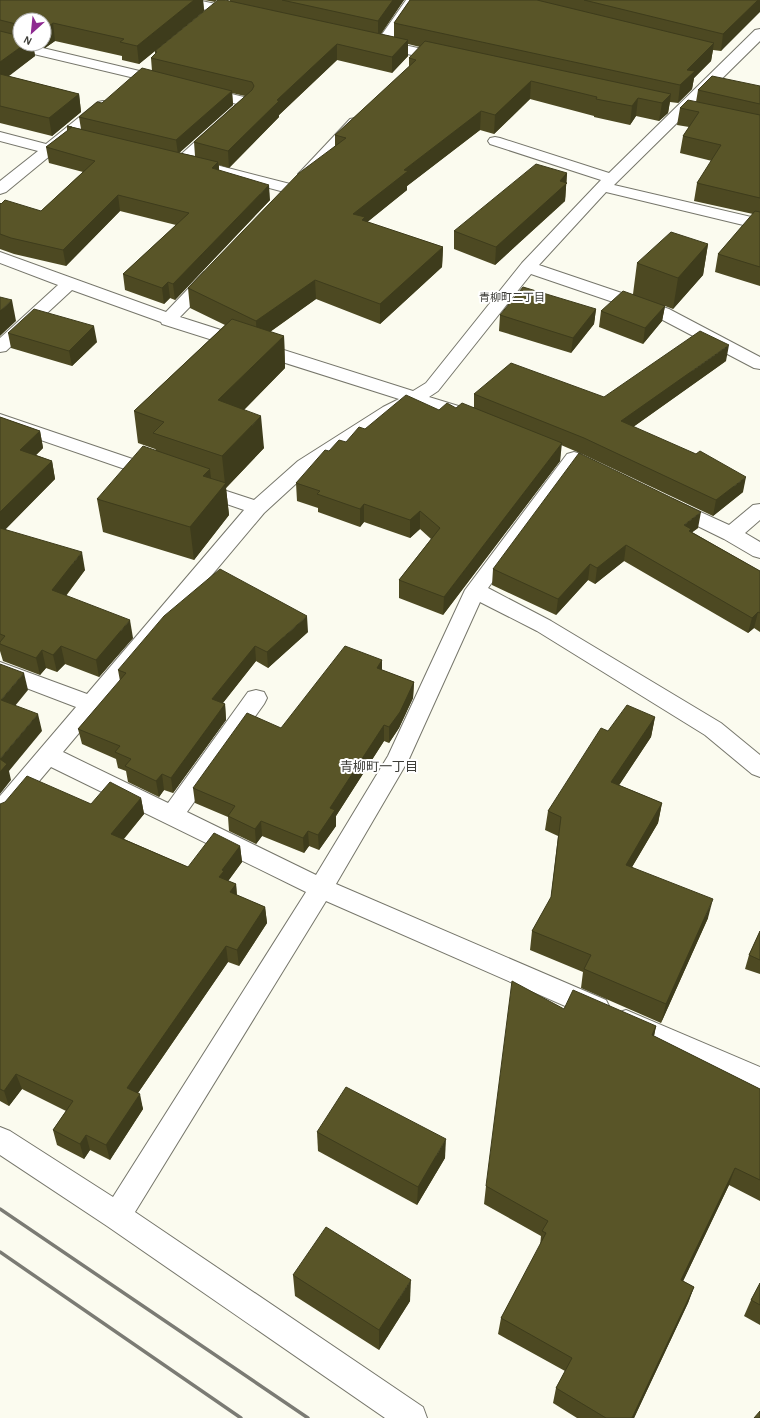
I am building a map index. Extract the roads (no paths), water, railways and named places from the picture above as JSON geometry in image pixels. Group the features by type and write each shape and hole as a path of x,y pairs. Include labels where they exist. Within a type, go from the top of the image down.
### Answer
{"street":[{"path":"179,0 222,4 254,17"},
{"path":"382,45 413,0"},
{"path":"205,19 222,4"},
{"path":"0,812 257,508 305,465 389,411 415,398 432,387 528,267 607,183 760,33"},
{"path":"367,41 460,62"},
{"path":"0,42 177,85"},
{"path":"411,65 421,53"},
{"path":"717,56 732,60"},
{"path":"127,85 151,65"},
{"path":"182,161 247,102 192,88"},
{"path":"0,189 115,95"},
{"path":"667,107 698,113"},
{"path":"167,158 182,161 286,194 367,110"},
{"path":"68,134 83,138"},
{"path":"0,136 49,149"},
{"path":"495,142 607,183 760,224"},
{"path":"0,257 68,285 168,320 487,422"},
{"path":"168,320 222,263"},
{"path":"528,267 663,313 760,364"},
{"path":"0,348 68,285"},
{"path":"0,420 257,508"},
{"path":"117,1216 321,888 398,759 475,590 574,458"},
{"path":"653,496 731,534 760,551"},
{"path":"731,534 760,510"},
{"path":"475,590 544,626 713,729 760,768"},
{"path":"0,670 90,704"},
{"path":"172,815 256,698"},
{"path":"48,755 321,888 760,1079"},
{"path":"0,1140 117,1216 412,1418"}],"railway":[{"path":"0,1209 308,1418"},
{"path":"0,1252 241,1418"}],"district":[{"name":"青柳町二丁目","path":"512,297"},
{"name":"青柳町一丁目","path":"379,767"}]}
